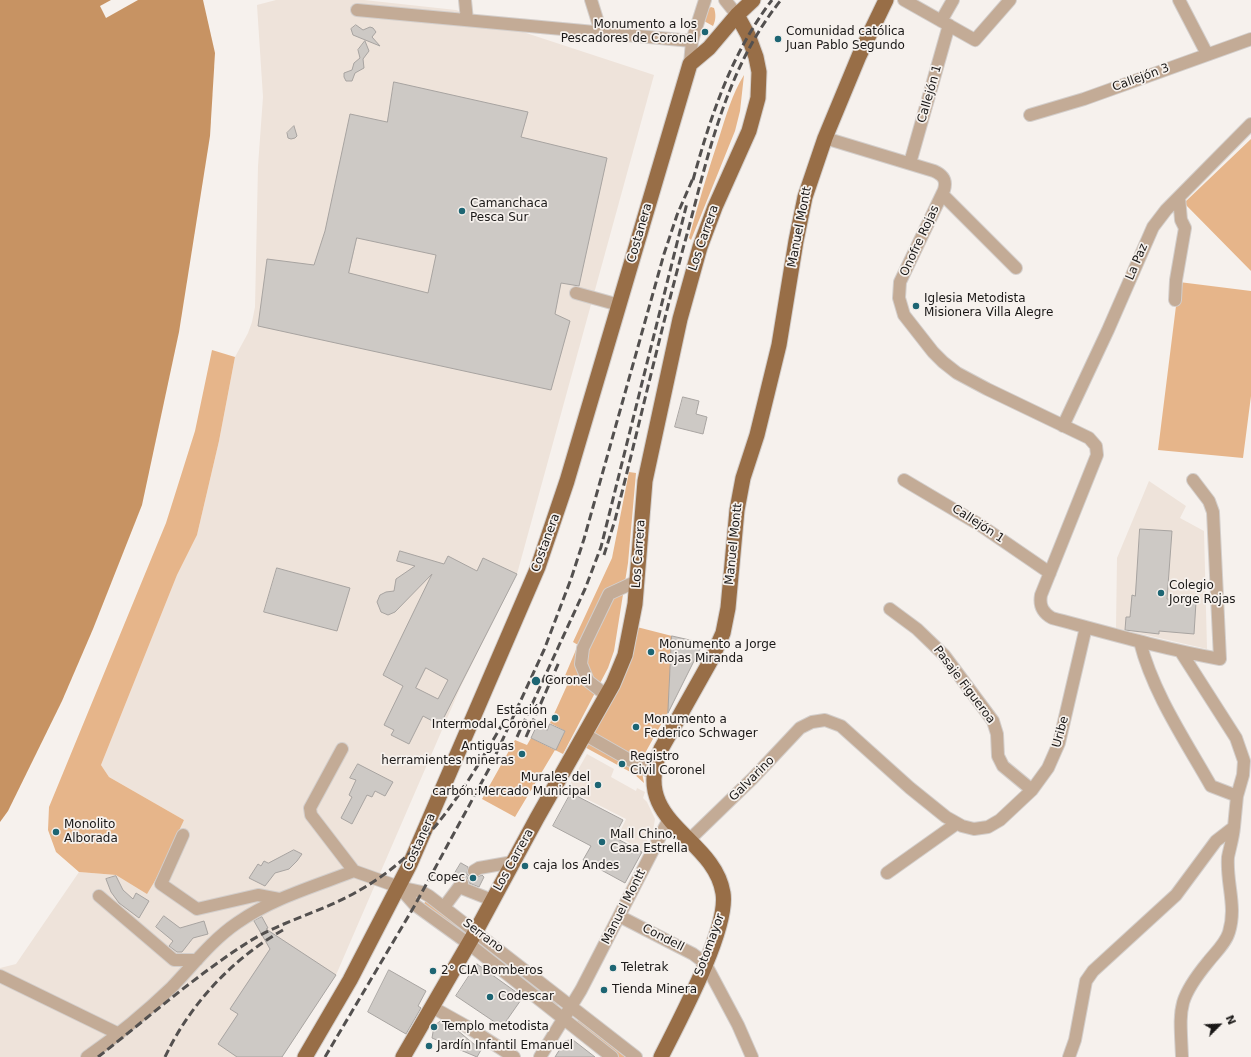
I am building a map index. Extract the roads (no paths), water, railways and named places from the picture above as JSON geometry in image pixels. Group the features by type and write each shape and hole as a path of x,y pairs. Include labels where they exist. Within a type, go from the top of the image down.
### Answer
{"main road":[{"path":"690,64 709,48 737,15 753,0"},
{"name":"Manuel Montt","path":"669,819 658,800 654,774 661,749 711,660 726,625 734,526 740,493 779,345 805,196 825,138 859,56 886,0"},
{"name":"Los Carrera","path":"403,1057 473,937 606,695 625,655 633,616 645,481 689,282 715,206 749,131 757,102 759,82 756,57 748,35 737,15"},
{"name":"Costanera","path":"304,1057 350,980 399,887 492,677 548,542 690,64"},
{"name":"Sotomayor","path":"661,1057 705,963 721,923 724,908 723,893 714,870 669,819"}],"street":[{"path":"466,0 467,20"},
{"path":"591,0 601,32"},
{"path":"690,64 692,41 705,0"},
{"path":"725,0 737,15"},
{"path":"904,0 975,40 1010,0"},
{"name":"Callejón 1","path":"910,163 945,23 953,0"},
{"path":"1179,0 1207,54"},
{"path":"357,10 692,41"},
{"name":"Callejón 3","path":"1030,115 1084,99 1207,54 1251,40"},
{"name":"La Paz","path":"1063,426 1108,330 1149,234 1161,215 1251,124"},
{"name":"Onofre Rojas","path":"825,138 910,163 940,174 945,181 942,194 900,282 899,298 904,315 933,352 954,370 987,389 1089,438 1096,446 1097,455 1050,573"},
{"path":"942,194 1016,268"},
{"path":"1176,300 1176,280 1185,228 1181,220 1179,197"},
{"path":"576,293 619,305"},
{"name":"Callejón 1","path":"904,480 980,525 1050,573"},
{"path":"1050,573 1040,600 1044,613 1052,618 1140,642 1181,652 1220,659 1213,512 1209,501 1193,480"},
{"path":"606,695 588,681 581,664 583,648 610,594 637,581"},
{"name":"Pasaje Figueroa","path":"890,609 917,629 944,655 993,721 997,734 998,756 1003,766 1032,790"},
{"name":"Uribe","path":"818,721 831,721 841,726 910,788 956,824 974,829 994,824 1032,790 1048,768 1059,743 1086,627"},
{"path":"1140,642 1148,666 1162,698 1211,786 1237,796"},
{"path":"1181,652 1239,744 1244,761 1243,775 1237,796 1233,840 1228,856 1233,900 1232,919 1229,934 1196,976 1185,994 1181,1008 1180,1023 1182,1057"},
{"name":"Galvarino","path":"688,840 753,778 800,728 818,721"},
{"path":"584,734 654,774"},
{"path":"87,1057 118,1034 171,987 197,960 237,923 279,899 354,871 311,815 310,808 342,749"},
{"name":"Manuel Montt","path":"540,1057 572,1006 669,819"},
{"path":"887,873 956,824"},
{"path":"1069,1057 1075,1040 1086,981 1093,971 1176,895 1216,841 1234,827"},
{"path":"183,834 161,884 197,909 258,895 279,899"},
{"path":"474,871 479,868 513,862"},
{"name":"Serrano","path":"354,871 399,887 422,892 444,908 473,937 564,1020 612,1057"},
{"path":"444,908 460,885 492,900"},
{"name":"Serrano","path":"399,887 415,905 473,937 572,1006 636,1057"},
{"path":"99,896 174,960 197,960"},
{"name":"Condell","path":"620,916 693,954 705,963"},
{"path":"705,963 738,1024 752,1057"},
{"path":"0,976 118,1034"},
{"path":"432,1007 466,1026 514,1057"}],"railway":[{"path":"693,180 707,132 724,86 745,42 772,0"},
{"path":"604,555 615,520 670,300 713,137 734,80 747,52 763,25 781,0"},
{"path":"325,1057 415,905 490,767 544,650 571,579 584,539 664,254 677,215 694,176"},
{"path":"517,737 585,589 601,547 687,203"},
{"path":"526,737 559,662"},
{"path":"98,1057 191,982 250,941 274,928 324,908 349,896 376,880 399,863 420,843 455,800 502,725"},
{"path":"165,1057 187,1019 214,984 247,955 283,930"}],"place":[{"name":"Monumento a los Pescadores de Coronel","path":"705,32"},
{"name":"Comunidad católica Juan Pablo Segundo","path":"778,39"},
{"name":"Camanchaca Pesca Sur","path":"462,211"},
{"name":"Iglesia Metodista Misionera Villa Alegre","path":"916,306"},
{"name":"Colegio Jorge Rojas","path":"1161,593"},
{"name":"Monumento a Jorge Rojas Miranda","path":"651,652"},
{"name":"Coronel","path":"536,681"},
{"name":"Estación Intermodal Coronel","path":"555,718"},
{"name":"Monumento a Federico Schwager","path":"636,727"},
{"name":"Antiguas herramientes mineras","path":"522,754"},
{"name":"Registro Civil Coronel","path":"622,764"},
{"name":"Murales del carbón:Mercado Municipal","path":"598,785"},
{"name":"Monolito Alborada","path":"56,832"},
{"name":"Mall Chino, Casa Estrella","path":"602,842"},
{"name":"caja los Andes","path":"525,866"},
{"name":"Copec","path":"473,878"},
{"name":"Teletrak","path":"613,968"},
{"name":"2° CIA Bomberos","path":"433,971"},
{"name":"Tienda Minera","path":"604,990"},
{"name":"Codescar","path":"490,997"},
{"name":"Templo metodista","path":"434,1027"},
{"name":"Jardín Infantil Emanuel","path":"429,1046"}]}
